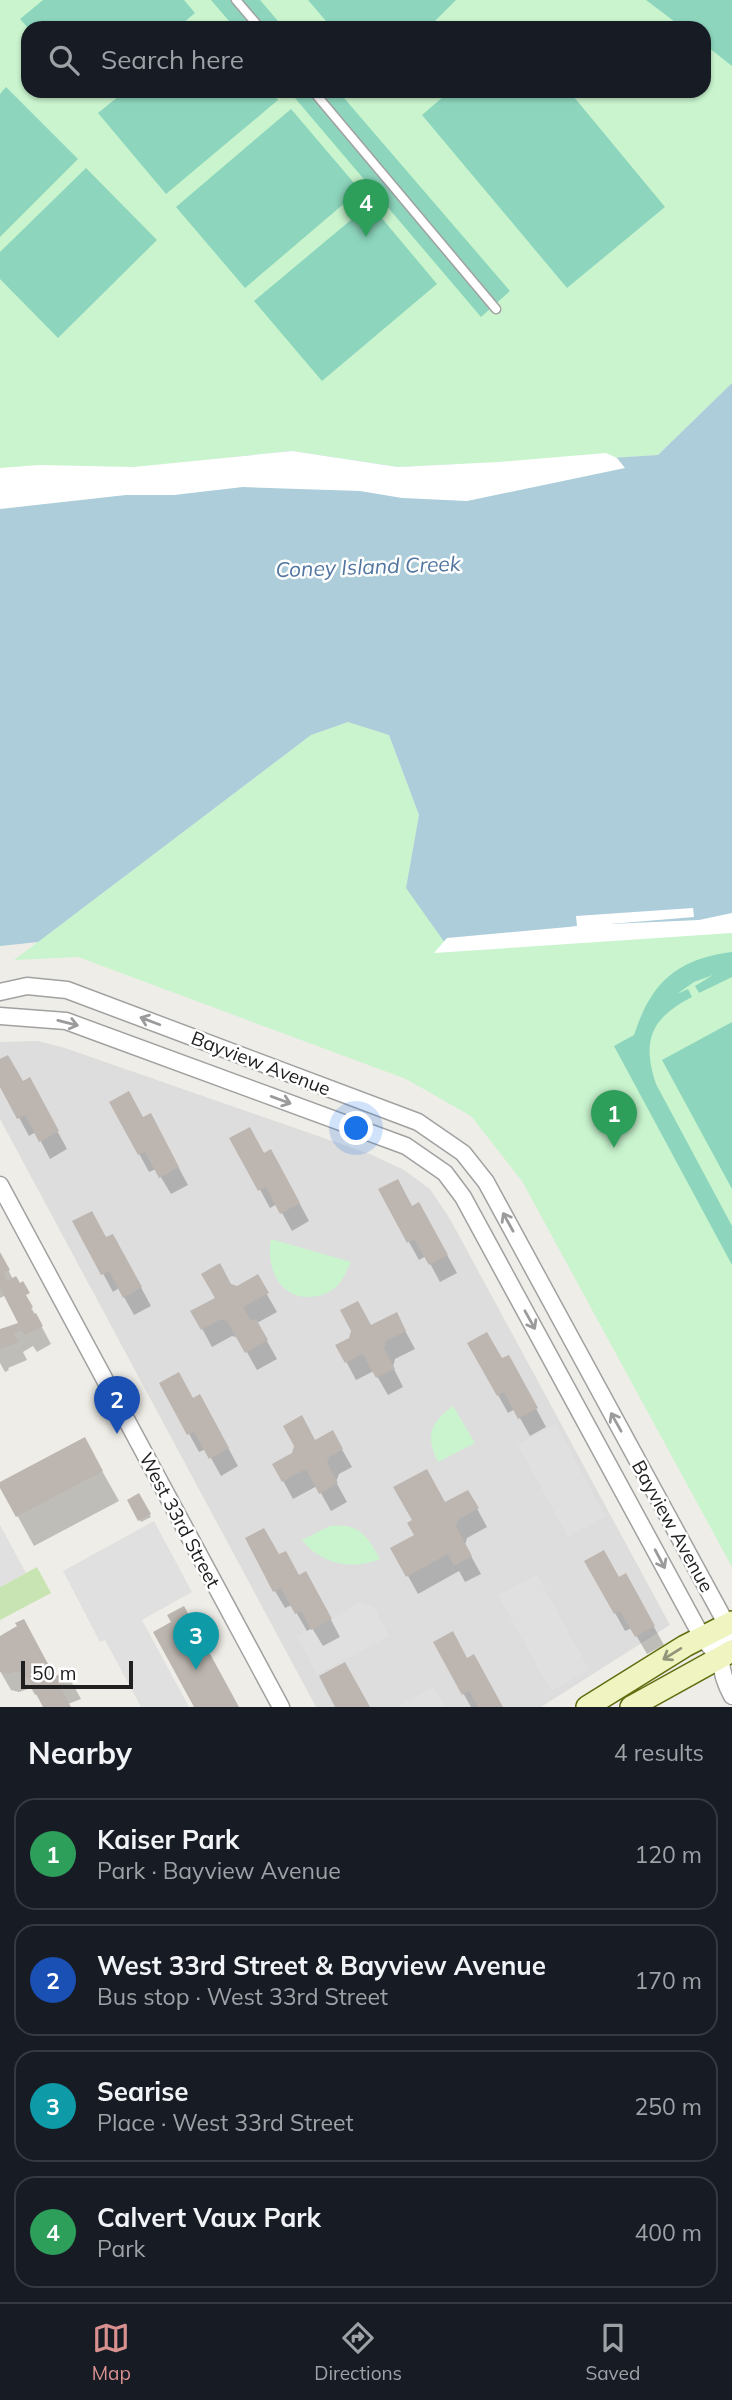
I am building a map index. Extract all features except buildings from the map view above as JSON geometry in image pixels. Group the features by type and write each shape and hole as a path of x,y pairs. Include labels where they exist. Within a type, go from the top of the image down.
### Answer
{"main road":[{"path":"587,1707 729,1623"},
{"path":"631,1707 726,1654"}],"street":[{"name":"Bayview Avenue","path":"0,992 27,986 67,990 418,1122 463,1153 486,1182 729,1623"},
{"name":"Bayview Avenue","path":"0,1016 66,1021 406,1146 444,1173 463,1197 702,1637 726,1654"},
{"name":"West 33rd Street","path":"0,1185 281,1707"},
{"path":"729,1623 723,1678 732,1696"}],"lane":[{"path":"236,0 254,21"},
{"path":"319,98 496,309"}],"shaded area":[{"path":"38,1041 370,1154 404,1170 430,1189 450,1219 670,1625 541,1707 316,1707 0,1119 0,1042"},
{"path":"556,1424 605,1516 568,1537 518,1445"},
{"path":"154,1521 192,1592 142,1620 189,1707 141,1707 105,1640 100,1642 63,1571"},
{"path":"0,1525 26,1573 0,1587"},
{"path":"537,1575 589,1670 551,1691 498,1595"},
{"path":"361,1602 375,1608 389,1636 317,1674 297,1636"},
{"path":"434,1687 445,1707 397,1707"}],"green space":[{"path":"0,0 732,0 732,383 658,455 498,465 398,467 292,451 0,482"},
{"path":"43,0 184,0 195,13 185,21 20,19"},
{"path":"211,0 260,0 278,21 229,21"},
{"path":"308,0 456,0 435,21 326,21"},
{"path":"646,0 732,0 732,66 711,50 711,21 674,21"},
{"path":"6,87 78,159 0,237 0,94"},
{"path":"116,98 278,100 166,194 98,113"},
{"path":"295,98 344,98 510,291 481,317"},
{"path":"442,98 575,98 665,207 567,288 422,115"},
{"path":"291,109 360,190 245,288 176,207"},
{"path":"86,168 157,240 58,338 0,279 0,252"},
{"path":"370,204 437,284 322,381 254,301"},
{"path":"348,722 389,735 419,815 406,888 732,925 732,1567 522,1181 471,1116 406,1079 78,957 14,960 311,735"},
{"path":"732,952 732,977 699,993 695,986 713,975 694,982 677,994 688,989 692,997 667,1013 659,1022 653,1031 650,1054 656,1084 732,1226 732,1265 614,1046 634,1035 649,1001 668,977 695,961"},
{"path":"732,1022 732,1189 662,1060"},
{"path":"271,1239 351,1262 341,1281 330,1291 305,1297 294,1294 285,1289 274,1273"},
{"path":"453,1406 475,1443 438,1462 432,1445 432,1431 439,1418"},
{"path":"330,1526 356,1529 371,1544 380,1559 359,1564 338,1563 319,1555 302,1540"},
{"path":"37,1567 51,1593 0,1620 0,1587"}],"water":[{"name":"Coney Island Creek","path":"732,383 732,925 445,943 406,888 419,815 389,735 348,722 311,735 38,942 0,946 0,482 292,451 398,467 498,465 658,455"}],"pier":[{"path":"292,451 398,467 606,453 617,458 625,468 467,501 402,498 360,491 243,487 174,495 126,495 0,509 0,468 39,465 134,467"},
{"path":"693,908 694,917 610,924 699,920 732,913 732,933 434,953 447,938 577,926 576,916"}],"place":[{"name":"Calvert Vaux Park","path":"366,237"},
{"name":"Kaiser Park","path":"614,1148"},
{"name":"West 33rd Street & Bayview Avenue","path":"117,1434"},
{"name":"Searise","path":"196,1670"}]}
